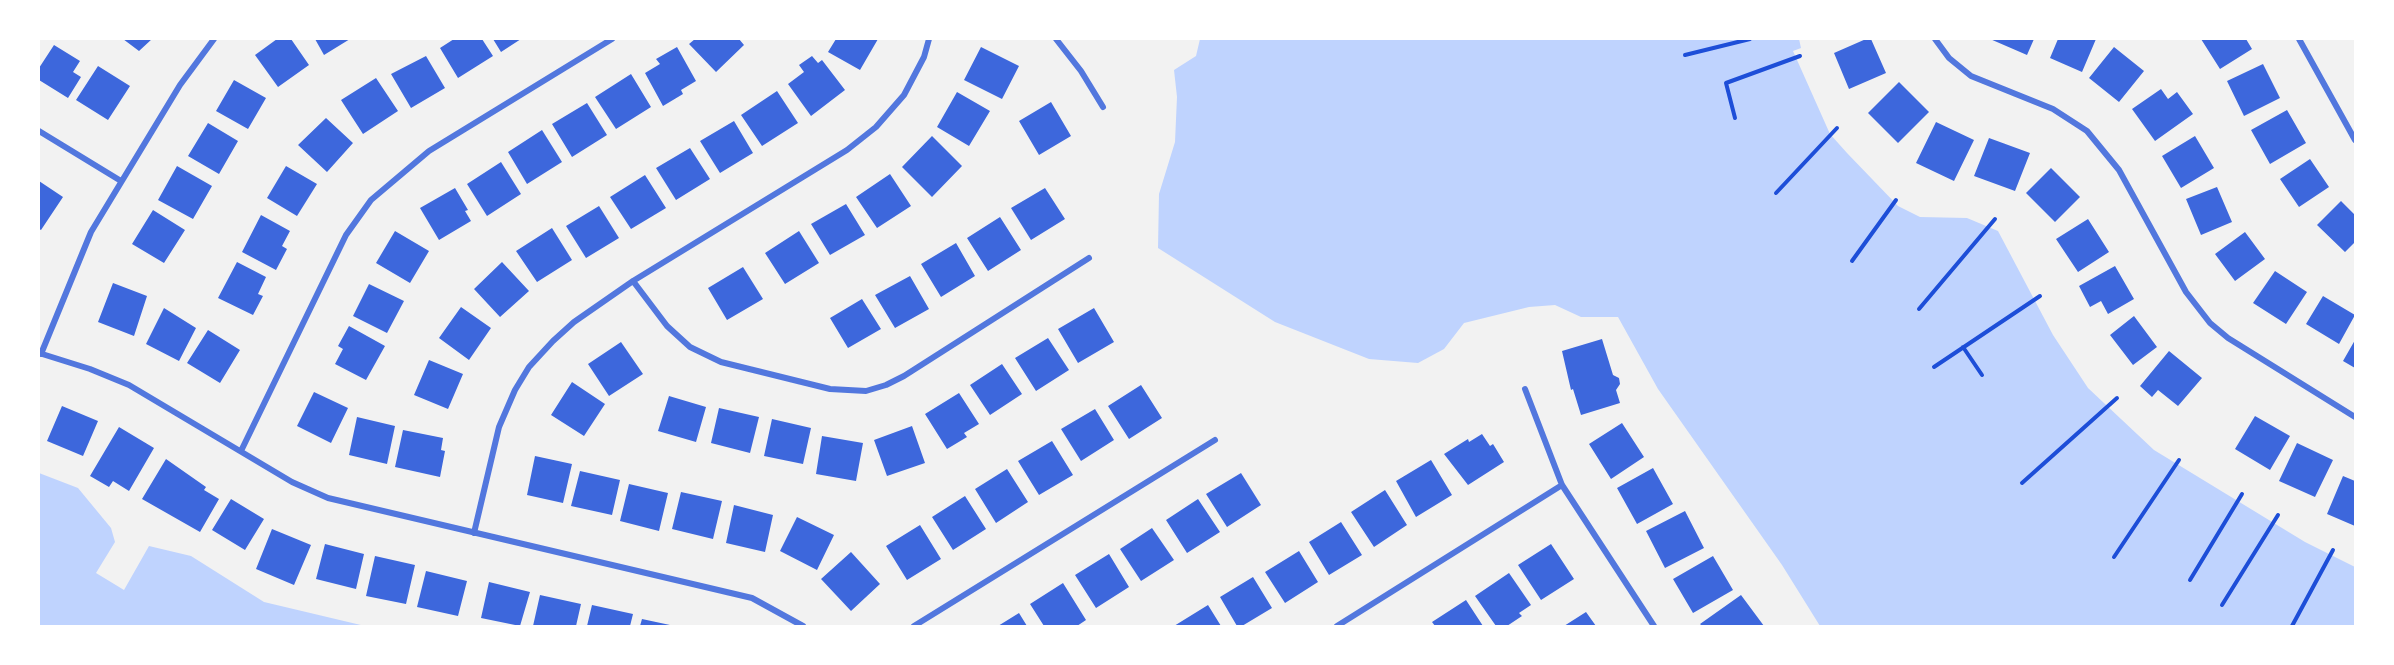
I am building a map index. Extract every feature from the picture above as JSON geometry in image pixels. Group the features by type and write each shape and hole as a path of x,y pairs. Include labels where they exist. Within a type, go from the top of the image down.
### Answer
{"street":[{"path":"214,39 180,85 121,181 78,260 40,354 90,369 129,385 292,482 328,498 752,598 803,626"},
{"path":"241,451 346,235 371,200 429,151 612,39"},
{"path":"474,532 499,427 515,390 529,367 574,322 633,281 847,150 876,127 904,94 924,57 929,39"},
{"path":"1056,39 1081,71 1103,107"},
{"path":"1935,39 1949,58 1971,76 2053,109 2087,131 2104,148 2119,170 2186,292 2210,323 2228,338 2355,417"},
{"path":"2299,39 2355,140"},
{"path":"39,131 121,181"},
{"path":"633,281 667,326 690,347 711,357 830,389 866,391 904,376 1089,258"},
{"path":"1526,389 1562,485 1653,626"},
{"path":"914,626 1215,440"},
{"path":"1337,626 1562,485"}],"path":[{"path":"1685,55 1750,39"},
{"path":"1735,118 1726,83 1800,56"},
{"path":"1776,193 1838,128"},
{"path":"1852,261 1896,200"},
{"path":"1919,309 1995,219"},
{"path":"1934,367 2040,296"},
{"path":"1963,347 1982,375"},
{"path":"2022,483 2116,398"},
{"path":"2114,557 2179,460"},
{"path":"2190,580 2242,494"},
{"path":"2222,605 2278,515"},
{"path":"2292,626 2333,550"}],"water":[{"path":"1200,39 1799,39 1801,48 1793,51 1830,134 1847,153 1898,206 1920,217 1967,218 1998,231 2053,335 2088,388 2154,450 2305,542 2355,567 2355,626 1820,626 1782,565 1658,389 1618,317 1581,317 1555,305 1529,307 1464,323 1444,349 1418,363 1369,359 1275,322 1158,248 1159,194 1175,142 1177,97 1174,70 1196,56"},
{"path":"39,473 78,488 111,528 115,542 96,573 124,590 149,546 191,556 264,602 365,626 39,626"}],"building":[{"path":"123,39 152,39 139,51"},
{"path":"277,39 291,39 309,65 278,87 255,55"},
{"path":"315,39 350,39 324,55"},
{"path":"454,39 482,39 493,56 458,78 440,48"},
{"path":"493,39 521,39 501,52"},
{"path":"695,39 739,39 744,45 716,72 689,44"},
{"path":"836,39 878,39 860,70 828,52"},
{"path":"1871,39 1886,73 1849,89 1834,53"},
{"path":"1990,39 2034,39 2027,55"},
{"path":"2058,39 2096,39 2082,72 2050,58"},
{"path":"2201,39 2246,39 2252,49 2220,69"},
{"path":"54,45 80,61 73,72 81,77 68,98 39,80 39,68"},
{"path":"677,47 696,81 681,90 683,94 663,106 645,73 660,64 656,59"},
{"path":"981,47 1019,66 1002,99 964,80"},
{"path":"2114,47 2144,71 2119,102 2089,78"},
{"path":"426,56 445,88 411,108 391,74"},
{"path":"812,56 818,63 822,60 845,90 811,116 788,84 804,72 799,65"},
{"path":"2263,64 2280,98 2244,116 2227,81"},
{"path":"98,66 130,86 108,120 76,100"},
{"path":"631,74 651,107 616,129 595,97"},
{"path":"376,78 398,111 363,134 341,100"},
{"path":"234,80 266,98 248,129 216,111"},
{"path":"1899,82 1929,112 1898,143 1868,113"},
{"path":"2161,89 2168,99 2177,92 2193,114 2155,141 2132,109"},
{"path":"777,91 798,123 762,146 741,115"},
{"path":"957,92 990,111 969,146 937,127"},
{"path":"1051,102 1071,136 1039,155 1019,121"},
{"path":"587,103 607,135 572,157 552,124"},
{"path":"2287,110 2306,143 2270,164 2251,130"},
{"path":"326,118 353,143 327,172 298,145"},
{"path":"734,121 753,153 720,173 700,141"},
{"path":"1936,122 1974,140 1954,181 1916,163"},
{"path":"208,123 238,141 219,174 188,156"},
{"path":"542,130 562,162 527,184 508,152"},
{"path":"932,136 962,166 932,197 902,167"},
{"path":"2195,136 2214,168 2181,188 2162,156"},
{"path":"1989,138 2030,153 2015,191 1974,176"},
{"path":"690,148 710,179 676,200 656,168"},
{"path":"2310,159 2329,187 2299,207 2280,179"},
{"path":"501,162 521,194 487,216 467,184"},
{"path":"177,166 212,186 193,219 158,200"},
{"path":"286,166 317,184 297,216 267,198"},
{"path":"2051,168 2080,197 2055,222 2026,193"},
{"path":"890,174 911,206 877,228 856,197"},
{"path":"645,175 666,208 631,229 610,197"},
{"path":"39,181 63,197 41,230 39,229"},
{"path":"2217,187 2232,222 2201,235 2186,199"},
{"path":"455,188 468,210 465,211 471,221 439,240 420,208"},
{"path":"1045,188 1065,219 1031,240 1011,208"},
{"path":"2341,201 2355,215 2355,242 2345,252 2317,225"},
{"path":"846,204 865,235 830,255 811,224"},
{"path":"599,206 619,238 586,258 566,226"},
{"path":"153,210 185,230 164,263 132,244"},
{"path":"261,215 290,231 282,246 287,249 276,270 242,252"},
{"path":"1000,217 1021,250 988,271 967,238"},
{"path":"2088,219 2109,252 2078,272 2056,239"},
{"path":"552,228 572,260 537,282 516,251"},
{"path":"395,231 429,251 410,283 376,263"},
{"path":"799,231 819,263 785,284 765,253"},
{"path":"2245,232 2265,259 2235,281 2215,254"},
{"path":"956,243 975,276 941,297 921,264"},
{"path":"237,262 266,277 258,294 263,296 253,315 218,298"},
{"path":"502,262 529,291 500,317 474,289"},
{"path":"2115,266 2134,299 2108,314 2101,301 2090,307 2079,286"},
{"path":"743,267 763,299 727,320 708,288"},
{"path":"2275,271 2307,292 2286,324 2253,303"},
{"path":"910,276 929,309 895,328 875,295"},
{"path":"113,283 147,296 134,336 98,322"},
{"path":"369,284 404,301 387,333 353,316"},
{"path":"2323,296 2355,315 2339,344 2306,324"},
{"path":"862,299 881,329 848,348 830,318"},
{"path":"461,307 491,328 469,360 439,338"},
{"path":"164,308 196,328 179,361 146,344"},
{"path":"1094,308 1114,342 1078,363 1058,329"},
{"path":"2134,316 2157,347 2133,365 2110,335"},
{"path":"349,326 385,346 366,380 335,364 343,349 338,346"},
{"path":"208,330 240,350 220,383 187,363"},
{"path":"1048,338 1069,370 1036,391 1015,358"},
{"path":"1602,339 1613,375 1619,378 1620,384 1616,390 1620,403 1581,415 1573,389 1571,390 1562,351"},
{"path":"2355,340 2355,368 2343,361"},
{"path":"621,342 643,374 609,396 588,364"},
{"path":"2169,351 2202,378 2178,406 2158,390 2152,397 2140,386"},
{"path":"429,360 463,374 448,409 414,395"},
{"path":"1002,364 1022,394 990,415 970,385"},
{"path":"572,382 605,404 584,436 551,415"},
{"path":"1141,385 1162,418 1129,439 1108,406"},
{"path":"314,392 348,408 331,443 297,426"},
{"path":"959,393 979,424 964,433 967,437 947,449 925,414"},
{"path":"669,396 706,407 696,442 658,431"},
{"path":"62,406 98,421 83,456 47,441"},
{"path":"719,408 759,417 750,453 711,443"},
{"path":"1095,409 1114,440 1081,461 1061,429"},
{"path":"2255,416 2290,436 2270,470 2235,449"},
{"path":"357,417 395,426 387,464 349,455"},
{"path":"772,419 811,428 803,464 764,456"},
{"path":"1622,423 1644,457 1611,479 1589,444"},
{"path":"912,426 925,463 887,476 874,440"},
{"path":"119,427 154,448 129,491 113,481 109,487 90,476"},
{"path":"403,430 443,438 441,450 445,451 440,477 395,467"},
{"path":"1482,434 1490,446 1493,444 1504,462 1468,485 1444,454 1468,439 1469,442"},
{"path":"822,436 863,443 856,481 816,474"},
{"path":"1052,441 1073,475 1039,495 1018,461"},
{"path":"2297,443 2333,460 2315,497 2279,481"},
{"path":"535,456 572,464 563,503 527,495"},
{"path":"166,459 206,487 204,490 219,499 200,532 142,499"},
{"path":"1431,460 1452,495 1416,517 1396,481"},
{"path":"1653,468 1673,504 1637,524 1617,488"},
{"path":"1007,469 1028,502 996,523 975,489"},
{"path":"580,471 620,480 612,515 571,506"},
{"path":"1241,473 1261,505 1227,527 1206,494"},
{"path":"2343,476 2355,481 2355,526 2327,514"},
{"path":"629,484 668,493 659,531 620,521"},
{"path":"1385,490 1407,525 1374,547 1351,512"},
{"path":"681,492 722,501 713,539 672,529"},
{"path":"965,496 986,529 953,550 932,517"},
{"path":"231,499 264,519 245,550 212,530"},
{"path":"1198,499 1220,532 1187,553 1166,520"},
{"path":"734,505 773,515 765,552 726,543"},
{"path":"1685,511 1704,548 1665,568 1646,531"},
{"path":"797,517 834,535 817,570 780,551"},
{"path":"1341,522 1362,555 1329,575 1309,542"},
{"path":"920,525 941,559 907,580 886,546"},
{"path":"1152,528 1174,560 1141,581 1120,549"},
{"path":"272,529 311,545 294,585 256,569"},
{"path":"325,544 364,554 356,589 316,579"},
{"path":"1551,544 1574,579 1541,600 1518,565"},
{"path":"1299,551 1318,582 1285,603 1265,572"},
{"path":"851,552 880,584 851,611 821,579"},
{"path":"1109,554 1129,587 1096,608 1075,575"},
{"path":"375,556 415,565 406,604 366,596"},
{"path":"1713,556 1733,590 1693,613 1673,579"},
{"path":"426,571 467,581 458,616 417,607"},
{"path":"1509,573 1531,605 1519,613 1522,616 1507,626 1496,626 1475,596"},
{"path":"1253,577 1272,608 1242,626 1237,626 1220,597"},
{"path":"489,582 530,592 520,626 481,618"},
{"path":"1063,583 1086,620 1077,626 1044,626 1030,604"},
{"path":"540,595 581,604 576,626 533,626"},
{"path":"1741,595 1764,626 1702,626 1700,624"},
{"path":"1466,600 1483,626 1435,626 1432,622"},
{"path":"592,605 633,614 630,626 587,626"},
{"path":"1208,605 1221,626 1174,626"},
{"path":"1586,612 1596,626 1564,626"},
{"path":"1019,613 1027,626 998,626"},
{"path":"642,619 670,625 670,626 640,626"}]}
